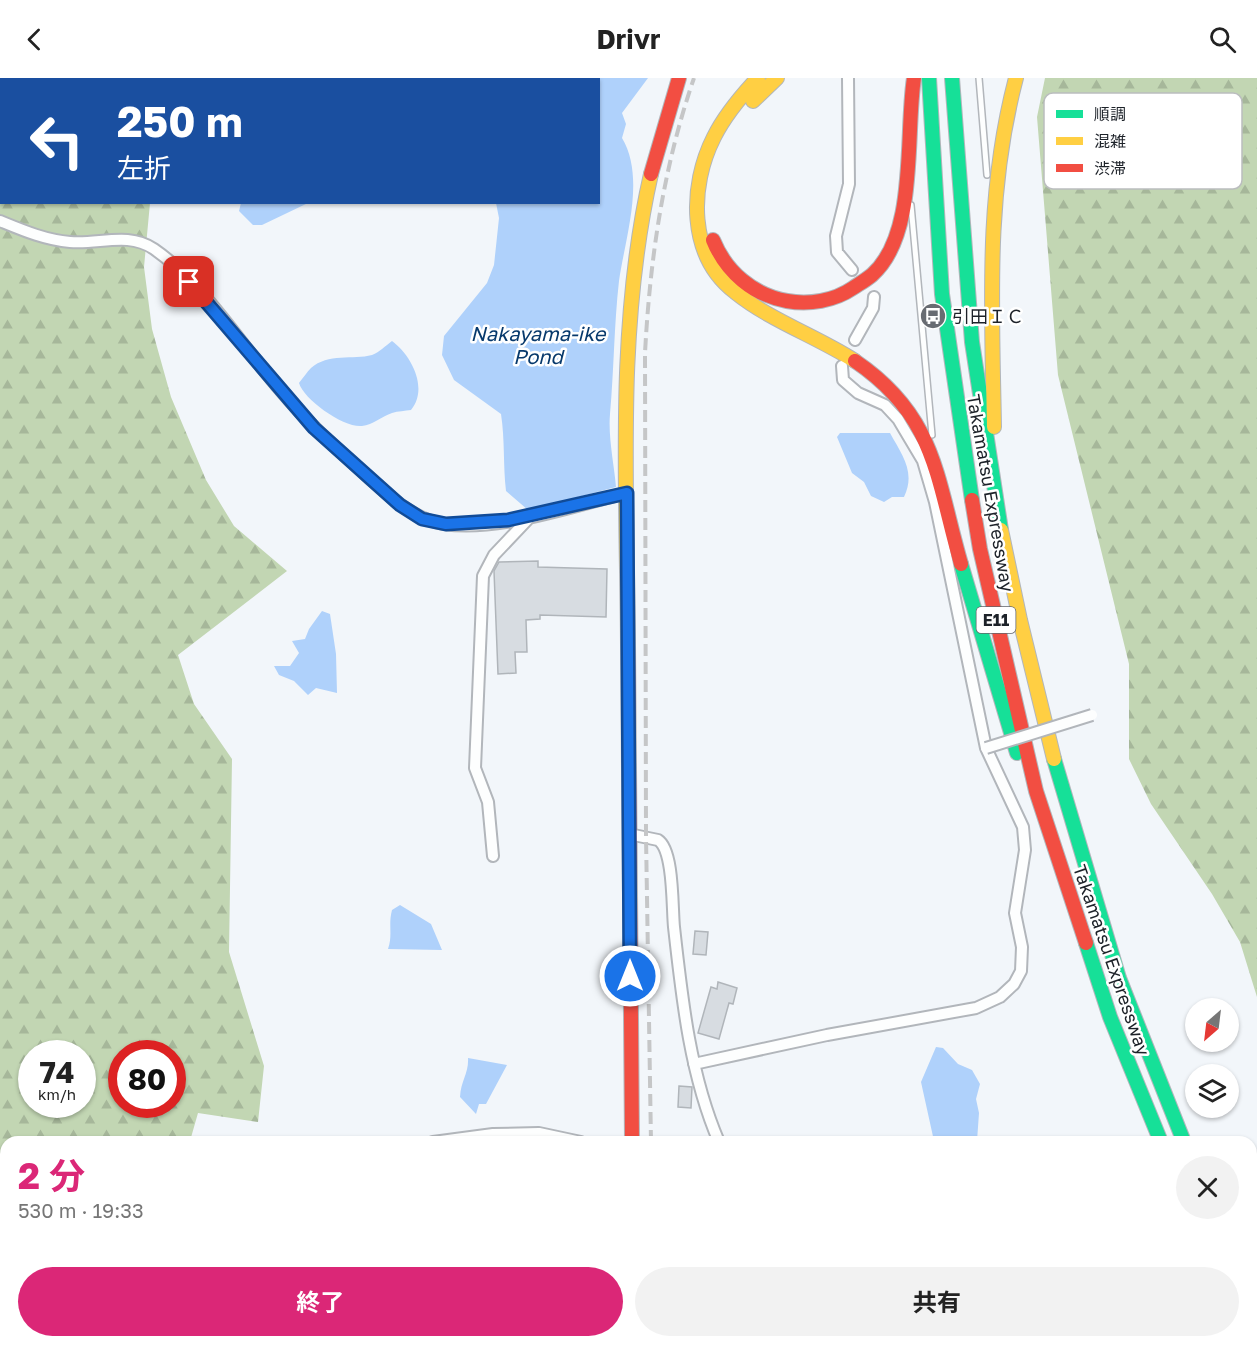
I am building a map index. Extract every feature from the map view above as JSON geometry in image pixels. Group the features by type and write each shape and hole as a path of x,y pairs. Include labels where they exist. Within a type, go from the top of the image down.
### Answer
{"highway":[{"path":"632,1136 626,379 633,274 644,196 662,125 679,78"},
{"path":"758,78 732,105 709,145 697,185 697,224 704,252 735,295 818,338 875,374 909,412 934,458 960,558 981,626 1002,715 1059,861"},
{"path":"777,78 740,113 718,150 708,188 708,222 715,247 737,277 764,296 794,303 827,301 861,286 885,260 900,228 908,169 909,99 914,78"},
{"name":"Takamatsu Expressway","path":"929,78 942,294 978,538 1036,791 1110,1017 1159,1136"},
{"name":"Takamatsu Expressway","path":"951,78 959,228 976,372 995,498 1041,711 1120,980 1182,1136"},
{"path":"995,498 991,222 1005,112 1016,78"}],"street":[{"path":"848,78 849,184 836,236 837,252 852,270"},
{"path":"0,221 39,236 69,242 137,240 153,248 189,282 314,428 400,505 422,519 446,524 481,523 532,515 627,493"},
{"path":"855,340 873,308 874,297"},
{"path":"694,1064 827,1035 976,1008 1000,997 1014,984 1021,971 1022,947 1015,913 1025,850 1023,827 986,748 935,501 923,460 898,419 885,405 858,393 843,380 842,366"},
{"path":"493,856 488,802 475,768 483,576 494,555 532,515"},
{"path":"986,748 1092,715"},
{"path":"629,834 658,840 668,852 675,938 694,1064 717,1136"},
{"path":"478,1136 539,1133 553,1136"}],"lane":[{"path":"979,78 987,178"},
{"path":"908,169 934,458"},
{"path":"988,189 991,222"}],"green space":[{"path":"1045,78 1257,78 1257,997 1240,942 1212,894 1151,804 1129,759 1129,664 1058,375 1037,117"},
{"path":"0,204 150,204 144,267 152,329 171,397 206,480 234,526 287,571 178,655 194,704 232,759 229,952 264,1066 258,1122 198,1113 191,1136 0,1136"}],"water":[{"name":"Nakayama-ike Pond","path":"600,78 648,78 622,113 626,124 622,138 629,154 633,189 632,208 619,281 610,414 610,441 616,487 528,510 506,491 501,414 454,380 442,355 444,336 487,283 494,265 499,218 496,204 600,204"},
{"path":"241,204 306,204 262,225 253,225 239,211"},
{"path":"392,341 406,355 418,382 416,401 411,410 392,413 366,425 354,425 345,423 326,412 302,390 299,383 318,363 325,360 372,355"},
{"path":"840,433 890,433 903,456 908,472 909,480 904,497 892,497 884,502 871,496 864,482 852,473 837,437"},
{"path":"322,611 330,614 336,654 337,693 316,688 308,695 294,681 279,675 274,666 290,666 299,653 292,641 305,639"},
{"path":"400,905 431,924 442,950 388,949 392,910"},
{"path":"936,1047 943,1048 958,1064 972,1070 980,1084 976,1099 979,1113 977,1136 933,1136 921,1082"},
{"path":"468,1058 507,1065 486,1104 479,1104 476,1114 460,1097"}],"building":[{"path":"538,561 538,567 607,569 606,617 540,615 540,619 526,620 527,652 515,652 516,673 498,674 494,571 499,562"},
{"path":"695,931 708,932 706,955 693,954"},
{"path":"718,982 737,988 733,1004 729,1003 719,1039 698,1033 711,987 717,989"},
{"path":"679,1086 692,1087 691,1108 678,1107"}],"railway":[{"path":"651,1136 646,836 645,353 650,283 666,180 694,78"}],"traffic: fast":[{"path":"929,78 942,294 972,500"},
{"path":"952,78 972,342 1001,530"},
{"path":"961,564 1017,753"},
{"path":"1054,759 1119,978 1182,1136"},
{"path":"1086,943 1110,1017 1159,1136"}],"traffic: slow":[{"path":"758,78 723,121 706,156 697,198 701,240 708,259 720,277 735,292 763,312 855,361"},
{"path":"753,101 777,78"},
{"path":"994,427 992,295 995,208 999,165 1016,78"},
{"path":"628,645 626,468 628,349 632,290 651,174"},
{"path":"1001,530 1054,759"}],"traffic: jam":[{"path":"651,174 679,78"},
{"path":"713,240 725,262 742,280 752,288 787,301 813,302 830,299 846,292 872,275 887,257 897,235 903,210 914,78"},
{"path":"855,361 882,382 918,426 938,476 961,564"},
{"path":"972,500 980,549 1036,791 1086,943"},
{"path":"628,645 632,1136"}],"place":[{"name":"引田ＩＣ","path":"933,316"}],"route":[{"path":"189,282 314,428 400,505 422,519 446,524 508,520 627,493 630,976"}]}
